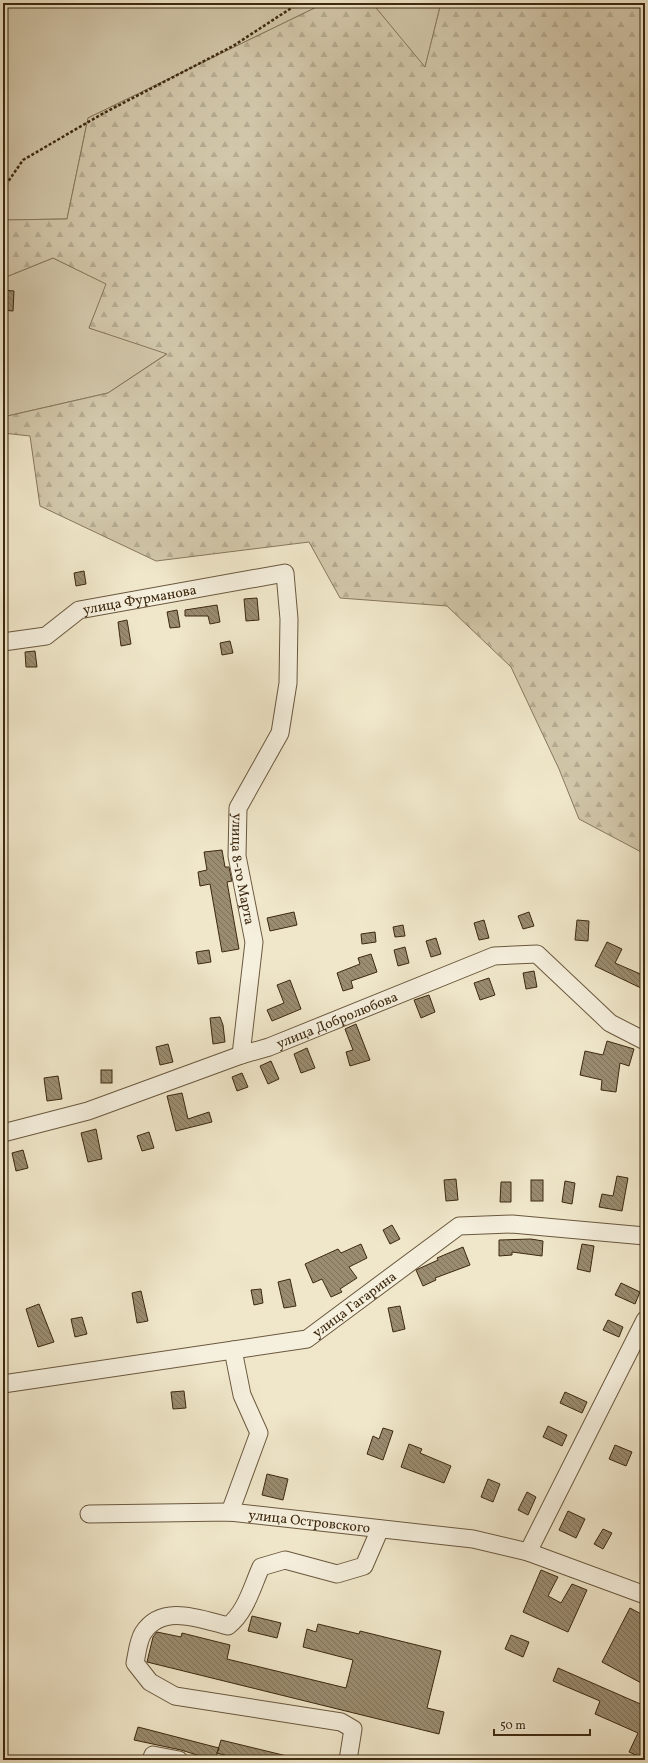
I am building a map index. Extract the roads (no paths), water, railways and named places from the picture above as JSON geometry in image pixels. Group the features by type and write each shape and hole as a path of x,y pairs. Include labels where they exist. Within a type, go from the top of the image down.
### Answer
{"street":[{"name":"улица Фурманова","path":"3,642 46,636 79,610 285,573"},
{"name":"улица 8-го Марта","path":"241,1055 254,942 238,856 238,808 280,733 288,683 289,619 285,573"},
{"name":"улица Добролюбова","path":"3,1133 88,1111 241,1055 269,1047 494,956 537,954 610,1023 645,1041"},
{"name":"улица Гагарина","path":"3,1384 307,1339 459,1226 512,1224 645,1236"},
{"path":"528,1552 645,1320"},
{"path":"230,1512 259,1433 242,1395 234,1350"},
{"name":"улица Островского","path":"89,1514 230,1512 473,1539 528,1552 645,1595"},
{"path":"348,1760 353,1729 341,1722 175,1696 150,1682 135,1663 142,1634 154,1619 177,1614 228,1626 236,1620 261,1567 285,1560 337,1574 364,1566 380,1529"},
{"path":"151,1760 153,1756 179,1760"}]}
